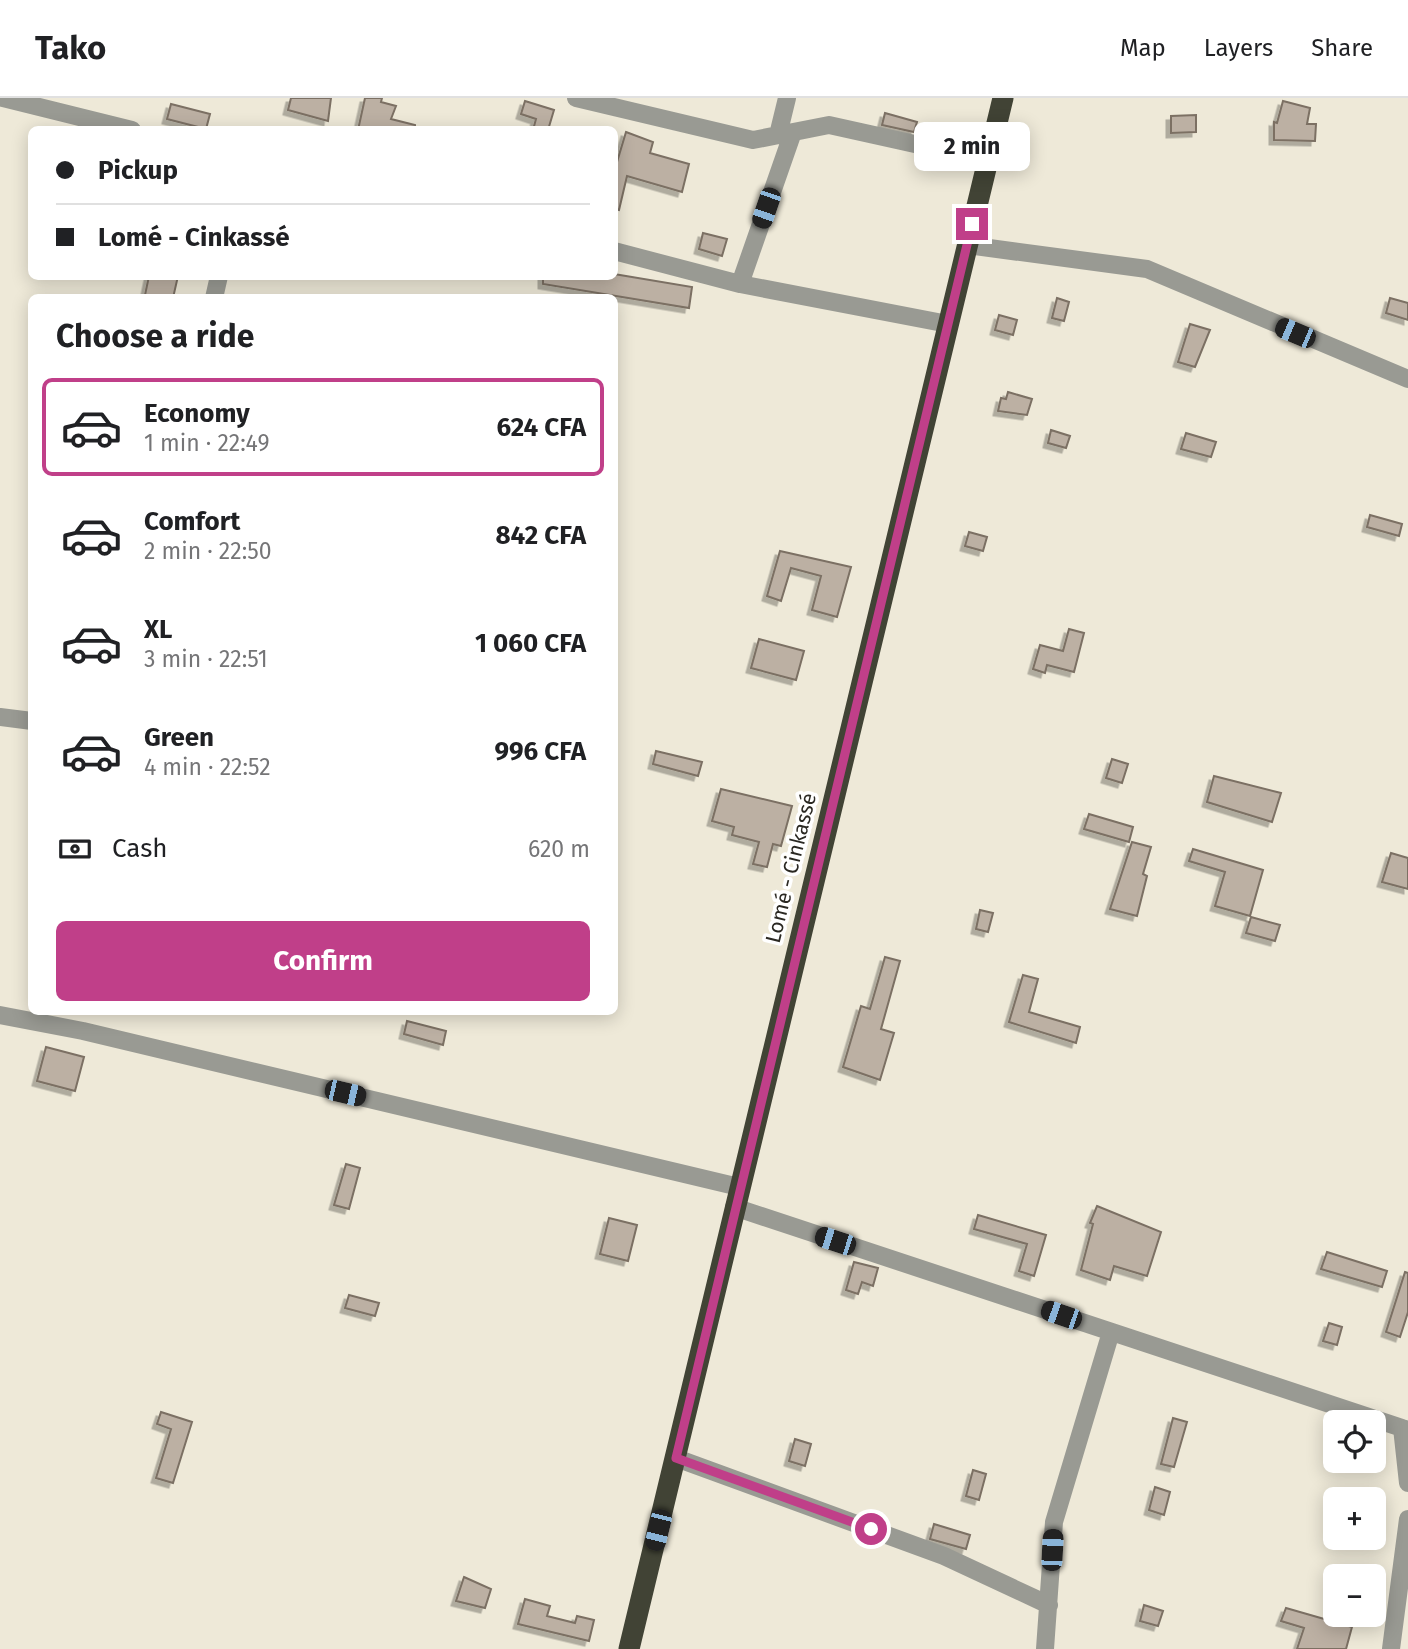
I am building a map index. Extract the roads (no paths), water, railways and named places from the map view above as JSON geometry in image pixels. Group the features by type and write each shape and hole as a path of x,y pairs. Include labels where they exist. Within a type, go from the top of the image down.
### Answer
{"highway":[{"name":"Lomé - Cinkassé","path":"629,1649 1003,98"}],"street":[{"path":"4,98 116,126"},
{"path":"576,98 753,140 829,125 988,160"},
{"path":"740,284 785,134 787,98"},
{"path":"967,245 1147,270 1408,379"},
{"path":"618,252 740,284 948,324"},
{"path":"0,717 28,720"},
{"path":"0,1015 83,1031 736,1197 1111,1332 1405,1429 1408,1483"},
{"path":"1045,1649 1054,1522 1111,1332"},
{"path":"676,1458 944,1556 1049,1605"},
{"path":"1391,1649 1408,1519"}]}
